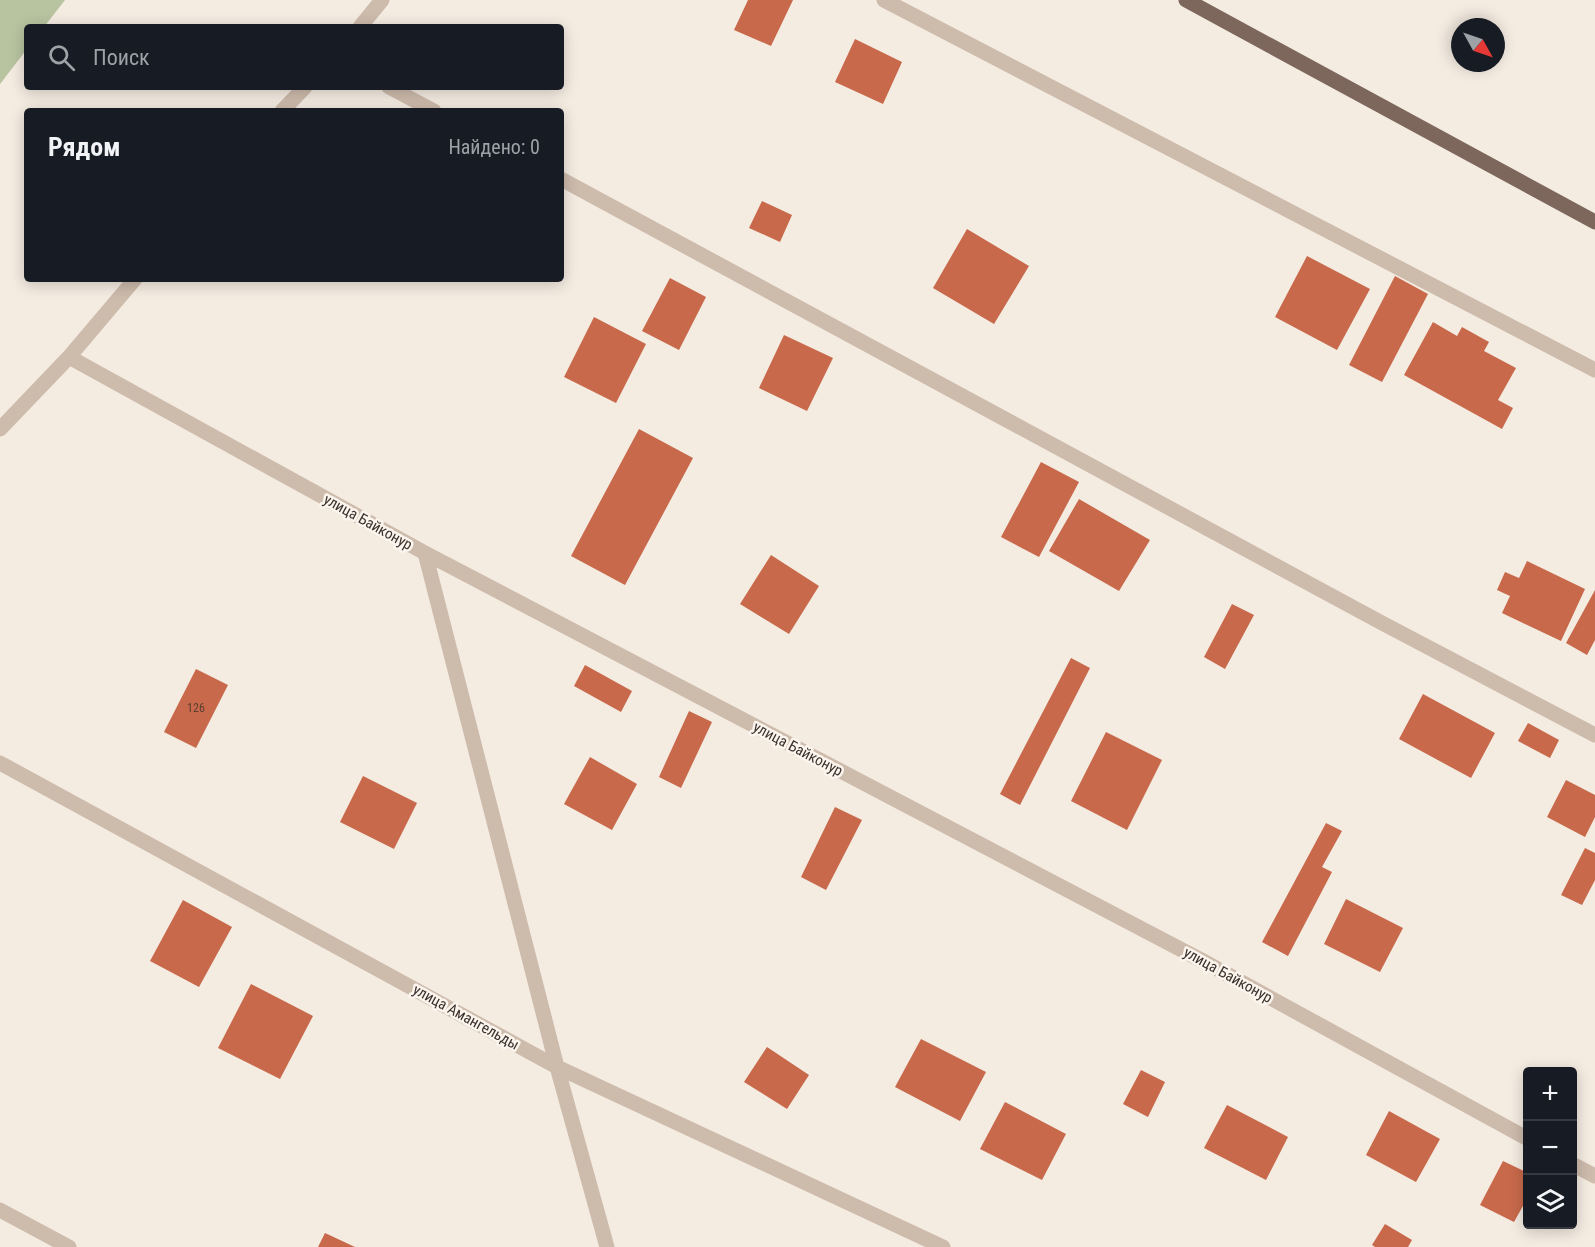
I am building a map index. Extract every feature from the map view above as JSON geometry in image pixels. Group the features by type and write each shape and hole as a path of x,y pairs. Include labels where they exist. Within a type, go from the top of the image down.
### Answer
{"main road":[{"path":"1186,0 1595,222"}],"street":[{"path":"362,24 382,0"},
{"path":"884,0 1595,370"},
{"path":"285,108 303,90"},
{"path":"395,90 428,108"},
{"path":"564,180 1382,623 1595,735"},
{"path":"0,429 69,357 132,282"},
{"name":"улица Байконур","path":"69,357 425,553 1203,961 1523,1137"},
{"path":"425,553 557,1067 608,1247"},
{"name":"улица Амангельды","path":"0,762 557,1067 943,1247"},
{"path":"1577,1167 1595,1176"},
{"path":"0,1210 69,1247"}],"green space":[{"path":"0,0 65,0 46,24 24,24 24,53 0,84"}],"building":[{"path":"748,0 793,0 771,46 734,30"},
{"path":"855,39 902,62 883,104 835,82"},
{"path":"762,201 792,215 780,242 749,228"},
{"path":"967,229 1029,266 994,324 933,288"},
{"path":"1307,256 1370,289 1337,350 1275,317"},
{"path":"1395,276 1428,294 1382,382 1349,365"},
{"path":"670,278 706,297 679,350 642,331"},
{"path":"594,317 646,344 616,403 564,377"},
{"path":"1433,322 1457,336 1462,327 1489,342 1484,351 1516,368 1498,400 1513,408 1502,429 1404,375"},
{"path":"784,335 833,358 807,411 759,388"},
{"path":"639,429 693,458 625,585 571,556"},
{"path":"1041,462 1079,482 1039,557 1001,537"},
{"path":"1079,499 1150,540 1119,591 1049,551"},
{"path":"771,555 819,586 789,634 740,604"},
{"path":"1527,561 1585,589 1561,641 1502,613 1510,596 1497,590 1505,572 1519,578"},
{"path":"1595,590 1595,640 1587,655 1566,643"},
{"path":"1232,604 1254,615 1225,669 1204,657"},
{"path":"1071,658 1090,668 1020,805 1000,794"},
{"path":"585,665 632,691 621,712 574,686"},
{"path":"196,669 228,685 196,748 164,732"},
{"path":"1423,694 1495,733 1471,778 1399,739"},
{"path":"689,711 712,722 681,788 659,777"},
{"path":"1528,723 1559,740 1550,758 1518,741"},
{"path":"1106,732 1162,760 1127,830 1071,801"},
{"path":"590,757 637,784 612,830 564,804"},
{"path":"363,776 417,803 394,849 340,822"},
{"path":"1566,780 1595,795 1595,817 1585,837 1547,817"},
{"path":"835,807 862,820 826,890 801,877"},
{"path":"1326,823 1342,831 1322,867 1332,872 1288,956 1262,942"},
{"path":"1585,848 1595,853 1595,880 1582,905 1561,895"},
{"path":"1346,899 1403,928 1380,972 1324,944"},
{"path":"183,900 232,927 199,987 150,961"},
{"path":"251,984 313,1016 280,1079 218,1048"},
{"path":"921,1039 986,1072 960,1121 895,1087"},
{"path":"767,1047 809,1075 787,1109 744,1082"},
{"path":"1141,1070 1165,1082 1148,1117 1123,1104"},
{"path":"1005,1102 1066,1134 1042,1180 980,1149"},
{"path":"1227,1105 1288,1137 1266,1180 1204,1148"},
{"path":"1389,1111 1440,1139 1416,1182 1366,1155"},
{"path":"1503,1161 1523,1171 1523,1206 1514,1222 1480,1205"},
{"path":"1385,1224 1412,1240 1408,1247 1375,1247 1372,1245"},
{"path":"325,1233 355,1247 318,1247"}]}
